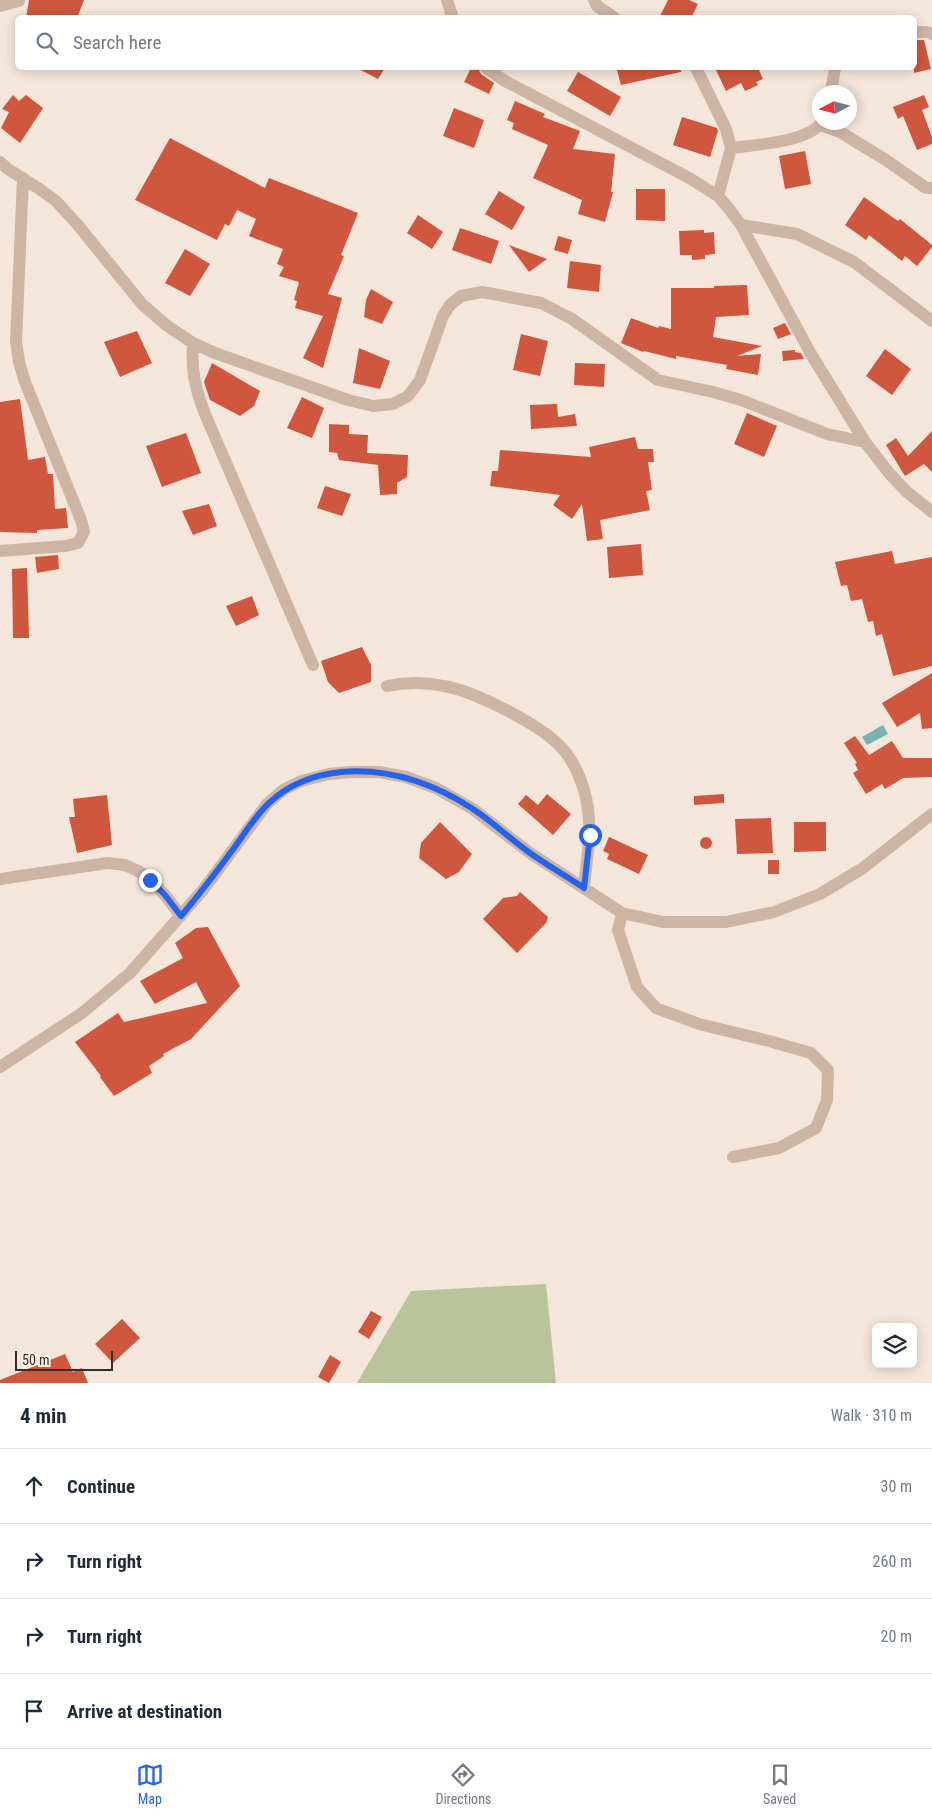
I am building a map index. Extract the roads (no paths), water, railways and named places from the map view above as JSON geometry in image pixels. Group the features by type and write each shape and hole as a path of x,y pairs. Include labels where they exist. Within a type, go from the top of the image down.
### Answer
{"street":[{"path":"447,0 452,15"},
{"path":"594,0 597,6 610,15"},
{"path":"0,6 19,1"},
{"path":"917,32 932,34"},
{"path":"489,70 505,81 691,179 718,196 740,225 811,354 865,442 889,473 907,492 932,512"},
{"path":"697,70 726,129 731,148 718,196"},
{"path":"832,85 835,70"},
{"path":"731,148 773,144 805,135 813,130"},
{"path":"836,130 886,160 926,188 932,188"},
{"path":"0,162 56,202 142,304 166,325 215,353 348,400 373,406 393,404 408,396 420,380 443,316 450,304 461,296 473,293 496,294 541,303 572,319 658,380 732,398 827,434 865,442"},
{"path":"0,551 66,546 78,542 84,532 81,520 25,382 19,362 16,342 23,178"},
{"path":"740,225 797,234 846,258 869,273 932,322"},
{"path":"193,342 193,377 205,414 312,665"},
{"path":"387,686 402,683 446,686 513,714 560,744 575,768 584,789 588,811 590,835 584,888"},
{"path":"0,1067 82,1013 130,973 203,890 268,804 278,795 301,781 328,774 379,772 406,777 436,788 473,809 530,853 622,913 663,922 726,922 774,912 820,894 854,874 932,814"},
{"path":"0,879 107,863 125,866 140,872 150,880 165,895 181,916"},
{"path":"622,913 618,930 637,987 656,1008 699,1024 812,1053 828,1070 827,1100 816,1128 779,1148 733,1157"}],"water":[{"path":"883,725 888,734 867,745 862,737"}]}
